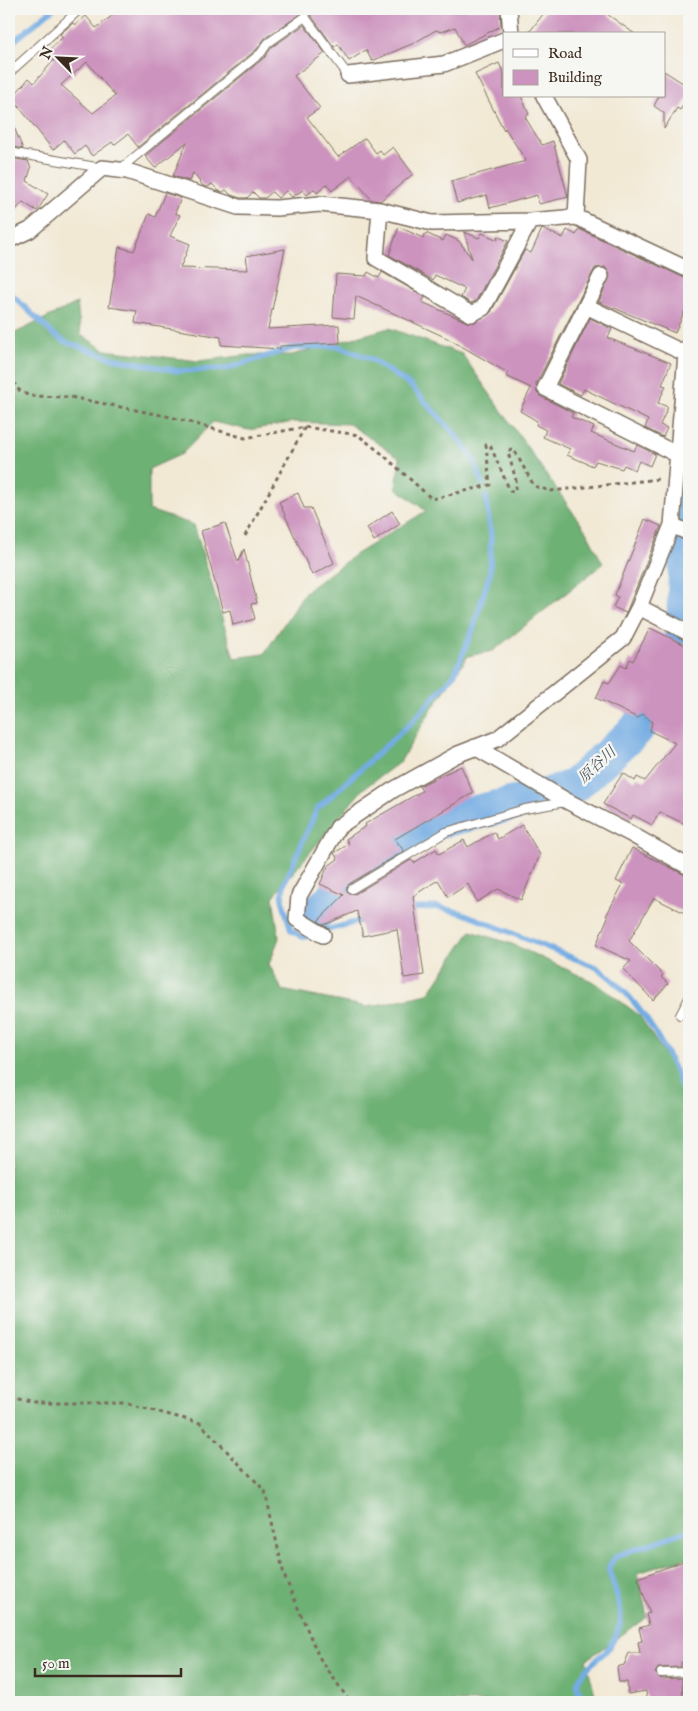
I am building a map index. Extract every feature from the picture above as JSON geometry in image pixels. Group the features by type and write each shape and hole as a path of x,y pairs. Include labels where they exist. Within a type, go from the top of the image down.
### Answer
{"street":[{"path":"509,9 511,32"},
{"path":"348,75 444,64 503,40"},
{"path":"545,98 579,160 576,217"},
{"path":"9,240 30,230 102,168 118,170 238,208 277,208 320,204 380,210 432,223 530,221 576,217 689,270"},
{"path":"380,210 376,258 471,314 484,308 530,221"},
{"path":"601,276 545,388 682,451"},
{"path":"323,935 297,918 299,896 338,827 394,790 456,755 497,738 623,638 639,607 672,525 682,451 688,350 586,306"},
{"path":"672,525 689,533"},
{"path":"639,607 689,633"},
{"path":"475,747 567,802 629,833 689,867"}],"lane":[{"path":"9,74 80,9"},
{"path":"118,170 262,53 268,43 305,17 348,75"},
{"path":"9,152 102,168"},
{"path":"352,889 446,832 525,809 567,802"},
{"path":"680,1015 689,998"},
{"path":"661,1673 689,1672"}],"path":[{"path":"9,375 19,390 29,396 70,397 163,415 245,438 305,428 358,435 432,499 490,485 486,445 490,445 510,491 514,492 517,484 508,452 511,450 514,450 534,486 551,491 677,477"},
{"path":"245,536 305,428"},
{"path":"9,1397 34,1404 125,1403 200,1423 265,1491 284,1575 319,1657 350,1702"}],"green space":[{"path":"77,303 81,335 105,350 199,361 248,355 292,355 389,328 462,354 588,534 603,564 493,651 468,656 430,712 400,762 363,789 273,897 279,938 269,964 282,990 367,1007 428,994 471,931 512,944 596,983 639,1015 689,1093 689,1557 638,1573 647,1617 586,1660 597,1702 9,1702 9,336","holes":["213,422 249,430 294,422 349,424 400,458 396,488 426,511 356,554 305,592 264,654 234,658 194,525 149,510 149,469 182,454"]}],"building":[{"path":"121,9 500,9 501,26 464,45 455,27 441,32 436,30 414,43 372,61 366,50 349,61 338,44 334,47 310,14 304,12 265,38 257,49 138,147 128,134 114,145 112,142 92,156 85,146 75,154 64,140 53,150 12,98 29,78 34,83 55,59 48,51 63,37 60,34 73,23 75,25 86,16 96,28","holes":["87,62 115,96 93,113 61,85"]},
{"path":"547,9 600,9 632,32 530,32"},
{"path":"304,25 325,53 294,76 320,108 307,117 338,157 365,138 376,153 380,150 383,155 393,147 413,174 380,201 372,200 351,176 332,191 327,184 317,193 314,189 307,195 303,190 292,197 286,191 278,198 272,192 265,198 259,198 253,192 247,198 240,198 231,195 226,190 223,192 219,191 212,184 208,187 203,186 193,173 189,181 173,176 187,142 155,168 145,156 265,57 272,47"},
{"path":"499,63 503,72 503,98 522,98 529,114 525,117 542,145 553,141 568,197 539,204 537,195 490,208 487,195 457,203 451,181 526,161 505,128 504,130 475,74"},
{"path":"666,72 689,87 689,96 680,110 677,108 664,129 664,113 654,106 658,98 666,98"},
{"path":"9,115 23,149 9,146"},
{"path":"9,158 28,161 31,168 27,181 48,194 37,211 23,202 9,218"},
{"path":"165,193 181,198 175,213 180,215 170,236 190,244 180,268 248,270 246,256 285,249 268,329 339,325 340,343 280,346 280,349 221,345 221,337 135,323 137,311 109,307 119,247 134,251 149,214 155,217"},
{"path":"399,227 423,238 426,233 443,241 446,235 459,241 472,259 464,232 479,238 482,233 498,240 497,236 508,241 476,301 471,303 461,297 465,289 435,275 433,280 389,255"},
{"path":"542,229 563,238 567,230 576,235 579,229 689,280 689,301 675,333 599,302 610,275 605,267 595,268 536,384 537,393 540,396 573,413 571,417 594,427 591,433 634,451 637,445 655,454 650,466 639,461 635,470 624,465 622,469 596,461 593,466 567,455 570,449 543,437 546,430 536,425 537,421 520,411 531,388 506,376 508,373 447,338 356,296 354,319 333,317 336,274 366,276 368,272 379,278 382,272 425,297 422,302 467,322 475,322 491,312 525,250 531,253"},
{"path":"590,318 612,329 608,338 671,363 662,385 666,386 658,403 668,407 660,425 667,428 663,437 645,428 648,420 584,389 581,395 558,384"},
{"path":"298,493 304,508 311,508 334,563 312,575 279,502"},
{"path":"392,511 400,524 374,541 367,528"},
{"path":"645,519 661,526 626,613 613,607 618,597 615,595"},
{"path":"225,523 238,562 244,549 257,603 251,604 255,619 233,625 230,610 223,612 201,531"},
{"path":"650,628 689,647 689,826 660,812 652,825 633,815 631,819 603,804 623,773 635,781 637,777 645,781 675,743 650,731 652,722 643,714 638,718 596,698 604,681 609,683 621,665 626,668 630,659 633,661"},
{"path":"461,766 473,793 395,839 404,851 349,884 346,889 348,892 355,894 411,860 414,863 436,849 439,854 464,840 468,847 494,832 498,839 522,825 540,855 521,900 498,889 477,902 468,884 448,897 438,880 413,896 424,975 404,978 397,929 363,936 357,911 324,925 318,921 344,895 320,884 328,866 338,859 334,853 349,844 346,839 366,826 365,824 422,791 419,786"},
{"path":"632,848 689,877 689,915 654,898 629,941 663,975 661,977 668,984 653,1000 623,969 631,961 596,945 608,917 606,916 623,884 616,881"},
{"path":"689,1559 689,1625 685,1627 688,1662 681,1662 681,1667 658,1668 655,1673 661,1679 682,1678 683,1702 647,1701 646,1691 628,1694 627,1682 619,1682 617,1667 624,1665 629,1653 640,1653 638,1642 642,1641 639,1628 649,1625 646,1614 650,1613 638,1578"}],"waterway":[{"path":"9,45 53,9"},
{"path":"9,292 53,334 66,342 112,358 178,371 225,369 293,348 338,346 371,359 411,386 462,442 475,462 482,483"},
{"name":"原谷川","path":"313,916 381,855 439,821 538,798 574,786 636,730 649,710 681,643 684,617 689,465"},
{"path":"314,934 302,937 291,930 282,899 284,884 317,809 411,723 454,675 473,629 490,573 491,535 486,496"},
{"path":"407,909 437,907 462,913 598,968 629,997 655,1032 675,1072 689,1112"},
{"path":"323,931 367,919"},
{"path":"592,1702 582,1696 578,1689 578,1683 586,1669 609,1648 619,1628 621,1614 609,1567 616,1556 689,1530"}]}
